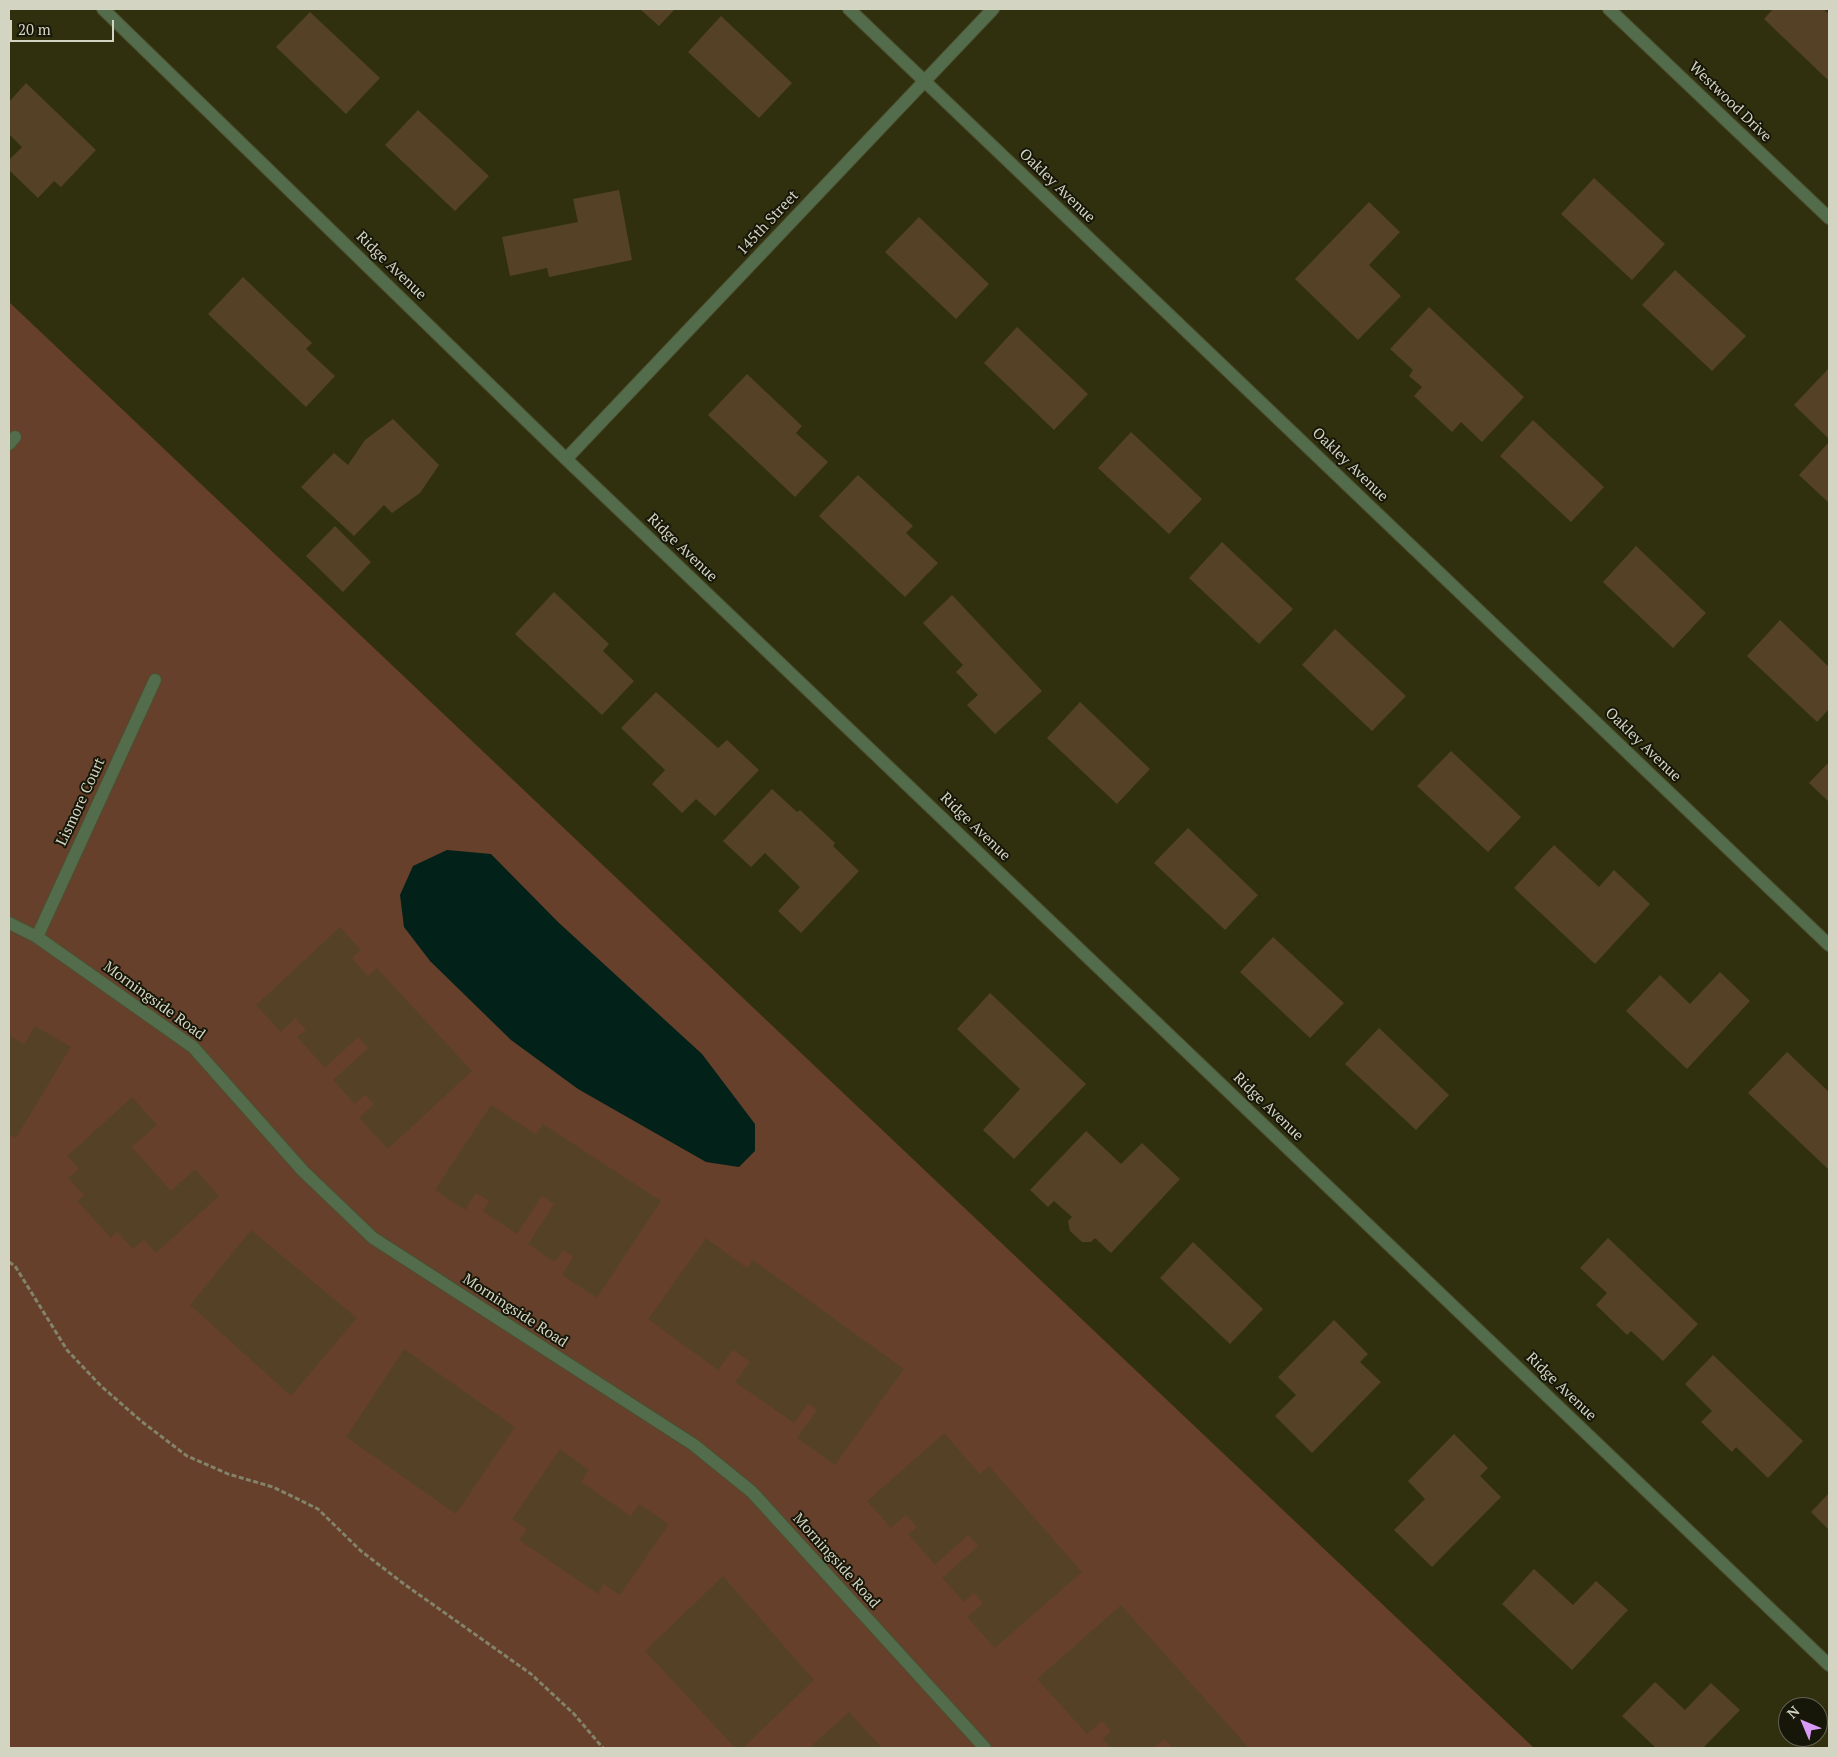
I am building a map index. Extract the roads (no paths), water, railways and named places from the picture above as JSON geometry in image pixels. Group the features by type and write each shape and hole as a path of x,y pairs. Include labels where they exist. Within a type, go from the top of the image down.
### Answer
{"street":[{"name":"Ridge Avenue","path":"103,9 566,460 1829,1665"},
{"name":"Oakley Avenue","path":"849,9 1829,945"},
{"name":"145th Street","path":"566,460 993,9"},
{"name":"Westwood Drive","path":"1609,9 1829,218"},
{"name":"Lismore Court","path":"37,937 155,680"},
{"name":"Morningside Road","path":"9,923 37,937 193,1048 303,1171 373,1238 694,1445 752,1492 985,1748"}]}
